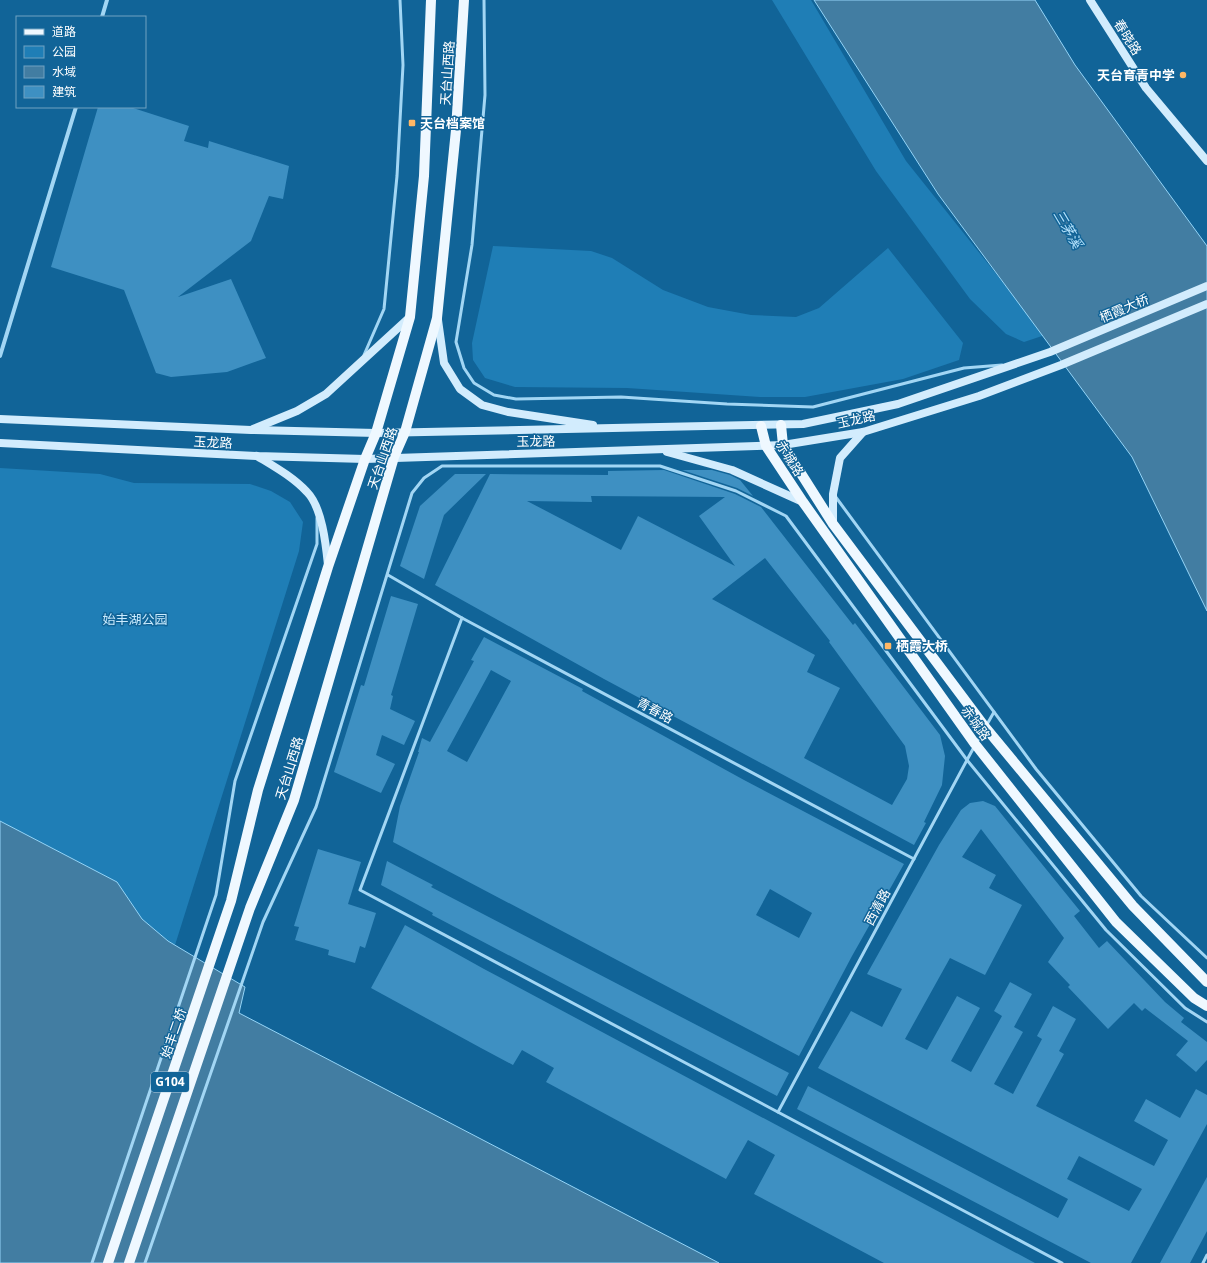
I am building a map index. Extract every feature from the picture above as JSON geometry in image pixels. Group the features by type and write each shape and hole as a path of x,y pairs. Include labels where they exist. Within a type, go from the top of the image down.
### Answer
{"main road":[{"name":"天台山西路","path":"231,902 258,790 328,567 365,459 376,433 410,317 424,176 431,0"},
{"name":"天台山西路","path":"129,1263 250,908 294,800 394,457 405,432 438,318 456,130 464,0"},
{"name":"春晓路","path":"1090,0 1146,88 1207,161"},
{"name":"栖霞大桥","path":"1050,352 1207,286"},
{"name":"玉龙路","path":"0,442 257,456 365,459 783,445 862,432 979,396 1061,365 1207,304"},
{"path":"251,430 297,410 326,394 410,317"},
{"path":"438,318 444,363 460,389 482,405 508,412 616,428"},
{"name":"玉龙路","path":"0,419 251,430 376,433 803,424 898,404 1050,352"},
{"name":"赤城路","path":"781,425 783,445 834,524 985,727 1133,906 1207,982"},
{"name":"赤城路","path":"761,426 766,446 803,502 975,744 1116,922 1194,998 1207,1006"},
{"path":"834,524 833,494 840,458 862,432"},
{"path":"661,450 732,470 803,502"},
{"path":"257,456 289,476 308,493 317,511 326,543 328,567"},
{"name":"始丰二桥","path":"108,1263 231,902"}],"street":[{"path":"102,16 106,0"},
{"path":"0,356 76,108"}],"lane":[{"path":"361,363 384,309 397,176 403,65 400,0"},
{"path":"484,0 484,95 472,245 456,342 464,368 474,383 494,395 516,399 621,397 727,404 812,407 964,368 1014,364"},
{"path":"145,1263 263,922 316,807 412,493 424,478 442,466 660,466 736,491 786,516 967,760 1106,930 1185,1008 1207,1022"},
{"path":"833,494 1036,769 1141,896 1207,958"},
{"path":"92,1263 216,895 235,781 317,544 317,511"},
{"name":"青春路","path":"388,575 462,618 914,859"},
{"path":"462,618 360,890 1062,1263"},
{"name":"西清路","path":"778,1112 975,744 994,712"},
{"path":"1203,1263 1207,1255"}],"green space":[{"path":"772,0 811,0 906,161 1045,335 1024,342 1006,334 970,299 876,171"},
{"path":"493,246 591,251 612,258 663,290 708,307 751,315 796,317 819,308 888,248 963,343 959,360 903,379 805,397 760,397 627,388 515,387 485,378 473,360 472,343"},
{"name":"始丰湖公园","path":"0,468 100,474 134,483 250,484 271,491 290,502 303,522 299,551 75,1263 0,1263"}],"water":[{"name":"三茅溪","path":"814,0 1035,0 1075,65 1207,246 1207,611 1132,457 938,194"},
{"path":"0,821 117,882 142,919 168,941 245,987 239,1013 719,1263 0,1263"}],"building":[{"path":"98,108 133,108 189,126 184,141 208,148 209,141 289,166 283,199 269,196 251,241 178,297 231,279 266,358 227,372 171,377 156,373 124,290 51,267"},
{"path":"664,470 735,494 761,507 853,625 855,623 940,735 945,756 942,785 924,822 926,823 914,845 604,679 435,585 490,474 608,475 608,471","holes":["591,496 725,497 699,516 735,566 638,516 621,550 527,501 592,502","765,558 830,641 829,642 905,746 909,766 907,779 892,805 804,758 840,688 807,672 815,655 712,599"]},
{"path":"682,470 712,470 730,475 740,480 753,496 737,488"},
{"path":"455,474 486,474 444,515 424,579 400,566 420,506"},
{"path":"391,596 418,604 391,695 393,696 390,709 415,721 404,745 382,735 376,755 395,764 381,793 334,772 361,685 364,686"},
{"path":"484,637 583,689 582,691 744,780 904,864 852,956 799,1056 393,842 400,806 419,752 422,738 430,742 474,661 471,660","holes":["491,670 511,681 467,762 447,751","770,889 812,913 799,938 756,915"]},
{"path":"983,801 995,806 1080,911 1074,916 1099,948 1107,941 1165,1002 1184,1018 1181,1022 1207,1042 1207,1060 1196,1072 1176,1055 1188,1041 1145,1008 1142,1011 1134,1003 1108,1029 1068,987 1070,985 1048,962 1064,938 981,829 962,857 996,875 989,888 1022,905 985,975 950,958 905,1039 927,1050 957,996 980,1008 951,1061 971,1072 1002,1016 994,1011 1010,982 1032,994 1014,1027 1023,1032 994,1084 1013,1094 1042,1039 1037,1036 1053,1006 1076,1019 1059,1051 1064,1054 1036,1106 1154,1166 1168,1140 1134,1121 1146,1099 1180,1118 1196,1089 1207,1095 1207,1124 1131,1263 1091,1263 797,1109 808,1086 1058,1218 1068,1199 818,1068 851,1011 882,1027 902,989 867,974 939,845 961,810 970,803","holes":["1079,1156 1142,1189 1129,1211 1067,1179"]},
{"path":"318,849 361,862 348,904 376,913 365,948 360,946 355,963 328,955 329,950 295,940 299,927 294,926"},
{"path":"387,861 433,885 431,887 789,1073 777,1096 432,915 433,913 381,885"},
{"path":"405,925 484,969 1035,1263 884,1263 754,1194 775,1155 748,1140 726,1179 546,1082 554,1068 522,1050 513,1065 481,1048 371,988"},
{"path":"1207,1177 1207,1231 1190,1263 1160,1263"}],"place":[{"name":"天台育青中学","path":"1183,75"},
{"name":"天台档案馆","path":"412,123"},
{"name":"栖霞大桥","path":"888,646"}]}
